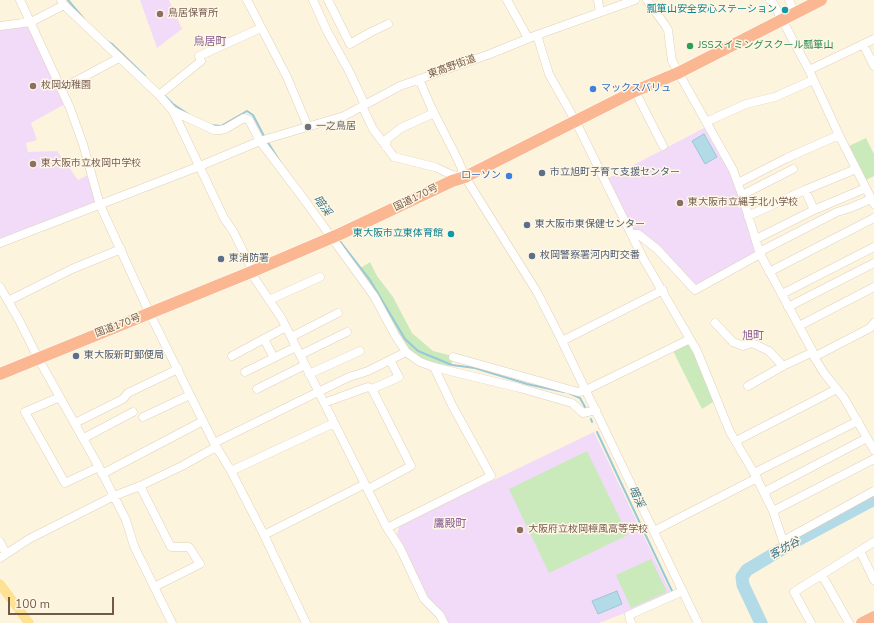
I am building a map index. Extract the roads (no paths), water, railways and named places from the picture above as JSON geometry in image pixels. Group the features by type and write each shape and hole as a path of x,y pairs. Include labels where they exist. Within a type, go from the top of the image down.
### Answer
{"highway":[{"name":"国道170号","path":"0,374 150,314 334,237 452,181 465,177 635,91 678,73 821,0"},
{"path":"862,623 874,617"}],"main road":[{"path":"0,584 29,623"}],"street":[{"path":"20,0 61,89 83,144 100,205 150,314 215,445 231,471 264,535 306,623"},
{"path":"247,0 286,78 308,127"},
{"path":"313,0 338,52 349,71 374,129 394,157 435,167 452,175 465,177"},
{"path":"328,0 350,44"},
{"path":"507,0 528,38"},
{"path":"598,0 600,12"},
{"name":"東高野街道","path":"0,243 261,141 344,116 400,86 490,54 528,38 636,0"},
{"path":"647,0 668,30 672,61 678,73 733,170 742,194 760,254 769,272 824,373 844,398 874,450"},
{"path":"631,234 638,234 657,249 695,290 760,254 763,250 837,212 873,201 839,135 809,70 783,20 770,0"},
{"path":"789,0 795,13"},
{"path":"0,26 31,22 62,2 119,58 161,93 173,111 224,218 233,231 252,272 291,336 387,528 400,548 424,599 440,616 444,623"},
{"path":"338,52 371,32 388,24"},
{"path":"161,93 202,61 199,56 261,28"},
{"path":"537,35 549,74 576,122 631,234 690,339 705,369 730,432 756,476 773,511 783,541 874,491"},
{"path":"809,70 874,39"},
{"path":"863,44 874,66"},
{"path":"61,89 119,58"},
{"path":"420,79 434,113 465,177 537,292 596,410 698,623"},
{"path":"706,122 746,104 775,97 813,80"},
{"path":"635,91 663,146"},
{"path":"173,111 214,130 225,129 244,118 250,120 261,141 334,237 374,296 394,335 406,352 420,362 572,403 583,413 596,410"},
{"path":"386,147 387,139 401,128 434,113"},
{"path":"738,183 787,158 839,135"},
{"path":"742,194 793,169"},
{"path":"748,216 856,169"},
{"path":"756,239 814,210 866,188"},
{"path":"805,190 814,210"},
{"path":"769,272 874,218"},
{"path":"782,294 874,247"},
{"path":"8,301 72,269 121,249"},
{"path":"788,307 874,263"},
{"path":"269,300 320,277"},
{"path":"799,326 874,286"},
{"path":"0,287 38,358 84,438 114,496 126,520 134,546 172,623"},
{"path":"562,341 663,290"},
{"path":"291,336 338,313"},
{"path":"715,323 733,342 743,346 752,343 769,351 783,366"},
{"path":"748,386 783,366 814,355 870,328 874,323"},
{"path":"232,356 286,327"},
{"path":"300,355 348,332"},
{"path":"453,357 578,392 586,390 690,339"},
{"path":"264,340 274,358"},
{"path":"245,372 296,347"},
{"path":"309,374 360,351"},
{"path":"0,542 3,556 29,539 114,496 140,486 182,466 215,445 318,392 349,377 368,371 406,352"},
{"path":"324,403 368,387 372,389 399,377 390,360"},
{"path":"257,389 305,365"},
{"path":"387,528 491,476 452,405 434,367"},
{"path":"75,423 123,399 128,393 178,369"},
{"path":"264,535 411,466 372,389"},
{"path":"736,441 838,389"},
{"path":"143,417 190,395"},
{"path":"60,397 25,412 65,483 100,470 203,420"},
{"path":"84,438 133,412"},
{"path":"654,531 858,421"},
{"path":"231,471 334,423"},
{"path":"764,492 868,438"},
{"path":"773,511 874,459"},
{"path":"140,486 171,547 189,547 200,564 154,588"},
{"path":"811,623 794,592 874,542"},
{"path":"860,551 874,580"},
{"path":"822,575 849,623"},
{"path":"631,623 629,614 683,591"}],"water":[{"path":"704,134 717,157 705,164 692,141"},
{"path":"617,591 622,604 598,614 592,601"}],"waterway":[{"name":"暗渓","path":"68,0 84,19"},
{"name":"暗渓","path":"107,41 145,76"},
{"name":"暗渓","path":"165,96 173,104 188,114"},
{"name":"暗渓","path":"210,125 221,126 247,111 253,115 265,138"},
{"name":"暗渓","path":"267,141 281,163"},
{"name":"暗渓","path":"339,240 370,280 405,339 418,351 452,365 475,368 527,384 564,392"},
{"name":"暗渓","path":"569,393 580,398 585,407"},
{"name":"暗渓","path":"597,432 672,591"},
{"name":"客坊谷","path":"761,623 743,585 742,577 747,570 792,543 874,499"}],"place":[{"name":"瓢箪山安全安心ステーション","path":"785,10"},
{"name":"鳥居保育所","path":"160,14"},
{"name":"JSSスイミングスクール瓢箪山","path":"690,46"},
{"name":"枚岡幼稚園","path":"33,86"},
{"name":"マックスバリュ","path":"593,89"},
{"name":"一之鳥居","path":"308,127"},
{"name":"東大阪市立枚岡中学校","path":"33,164"},
{"name":"市立旭町子育て支援センター","path":"542,173"},
{"name":"ローソン","path":"509,176"},
{"name":"東大阪市立縄手北小学校","path":"680,203"},
{"name":"東大阪市東保健センター","path":"527,225"},
{"name":"東大阪市立東体育館","path":"451,234"},
{"name":"枚岡警察署河内町交番","path":"532,256"},
{"name":"東消防署","path":"221,259"},
{"name":"東大阪新町郵便局","path":"76,356"},
{"name":"大阪府立枚岡樟風高等学校","path":"520,530"}],"district":[{"name":"鳥居町","path":"210,42"},
{"name":"旭町","path":"753,336"},
{"name":"鷹殿町","path":"450,524"}]}
